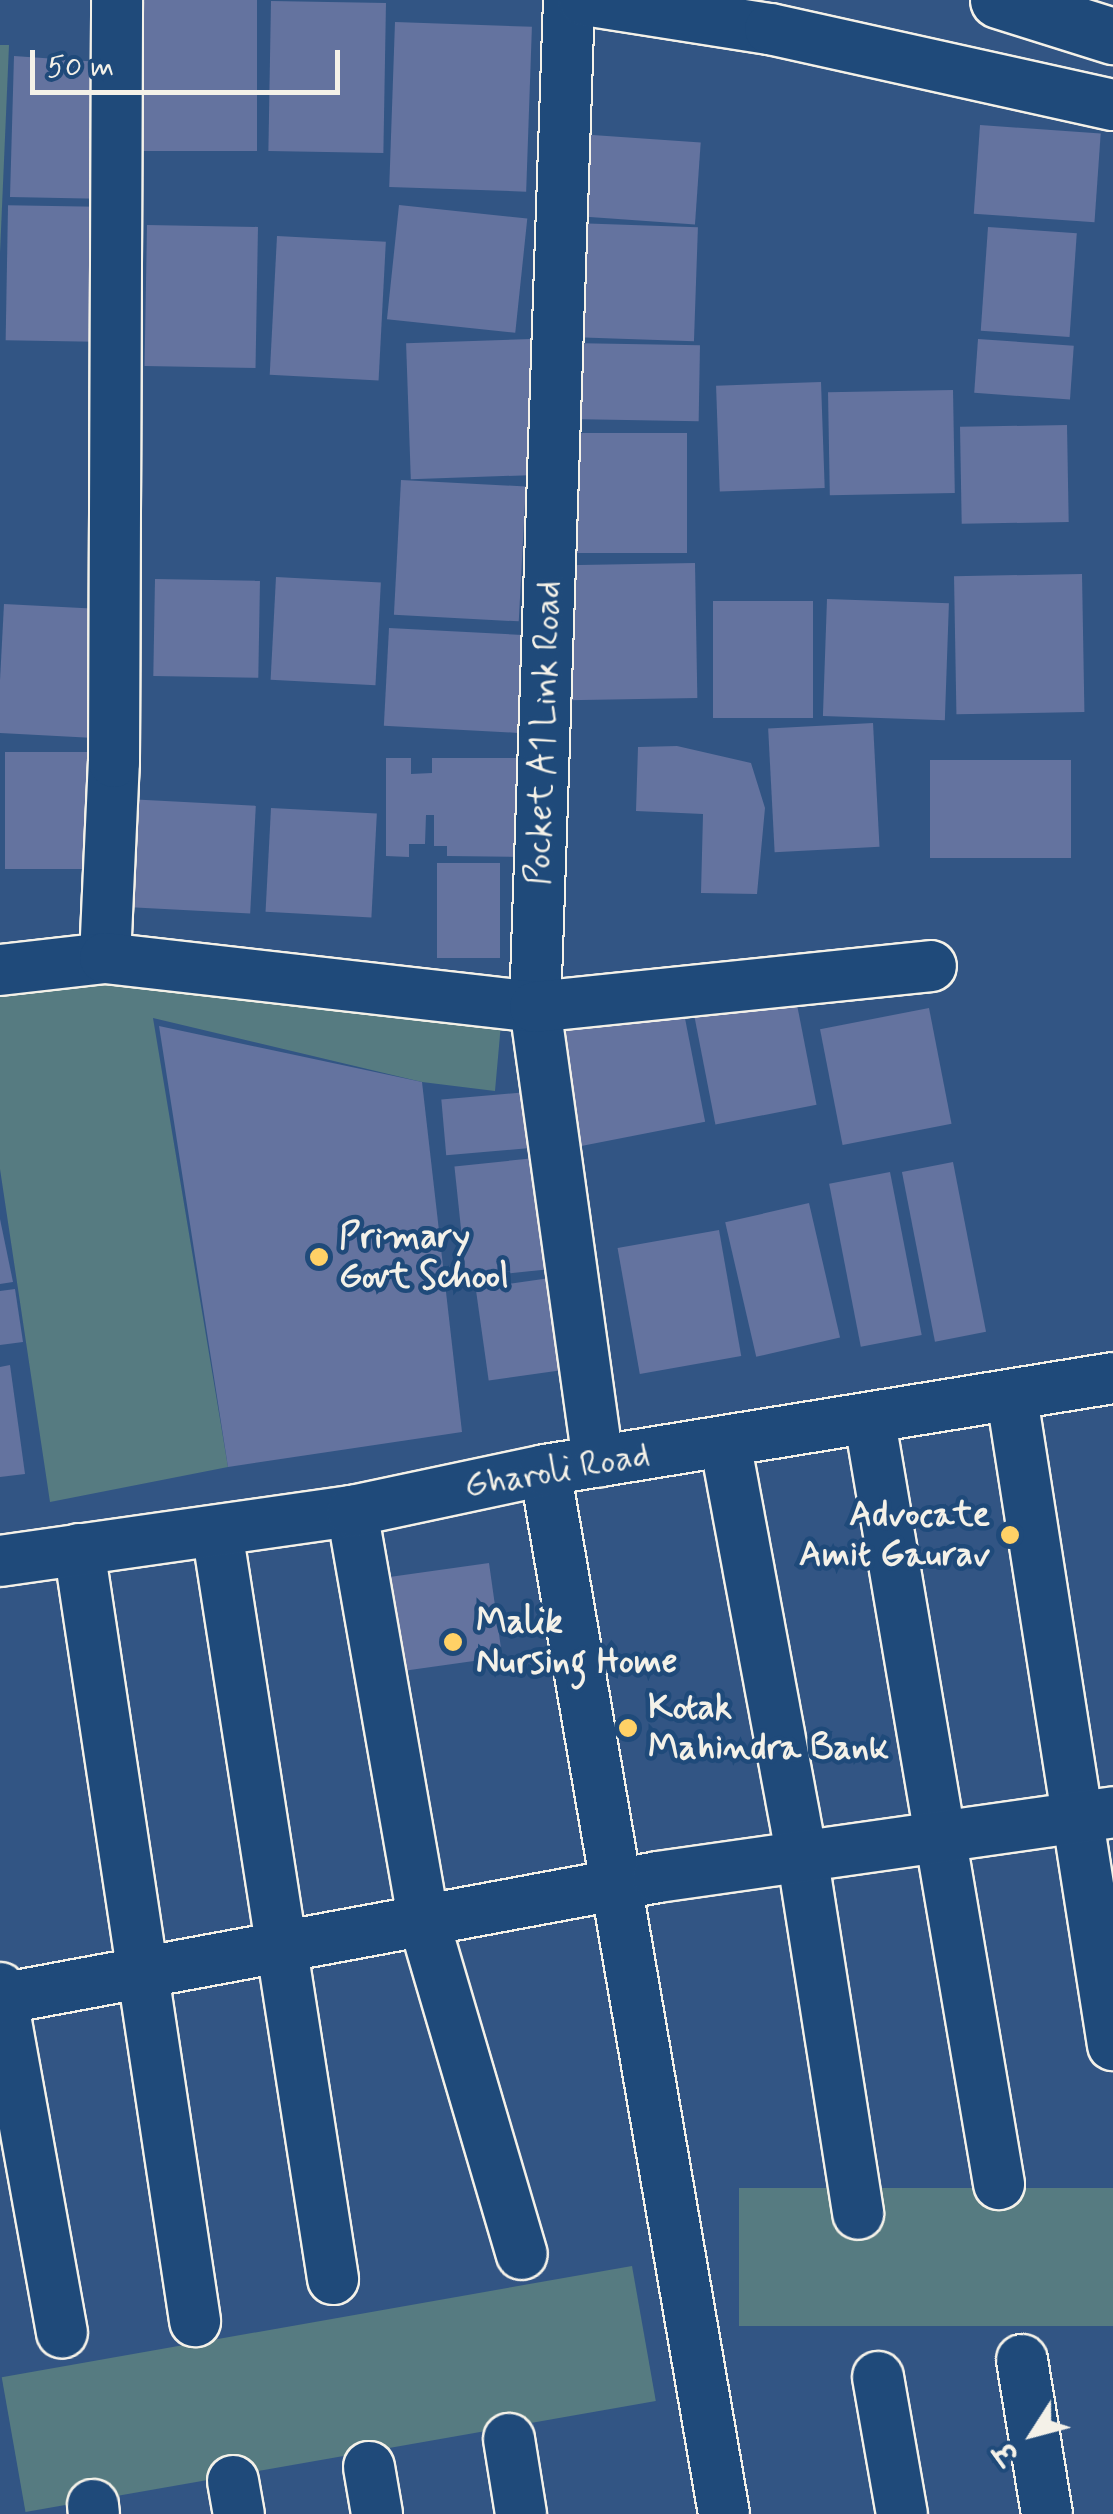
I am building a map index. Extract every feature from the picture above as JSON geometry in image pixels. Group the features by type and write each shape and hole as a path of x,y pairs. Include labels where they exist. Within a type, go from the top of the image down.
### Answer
{"main road":[{"path":"998,0 1113,36"}],"street":[{"path":"105,958 115,742 116,0"},
{"name":"Pocket A1 Link Road","path":"569,0 535,1008 598,1462"},
{"path":"584,0 770,28 1113,105"},
{"path":"0,970 105,958 535,1008 931,966"},
{"name":"Gharoli Road","path":"0,1560 352,1511 544,1470 870,1422 1113,1378"},
{"path":"1012,1398 1094,1816 1113,2045"},
{"path":"870,1422 998,2184"},
{"path":"725,1442 803,1861 858,2214"},
{"path":"544,1470 724,2514"},
{"path":"352,1511 424,1922 522,2254"},
{"path":"217,1530 333,2279"},
{"path":"79,1549 195,2321"},
{"path":"62,2332 0,1995 424,1922 616,1884 803,1861 1094,1816"},
{"path":"1022,2360 1047,2514"},
{"path":"878,2377 902,2514"},
{"path":"509,2439 521,2514"}],"green space":[{"path":"0,45 9,45 0,253"},
{"path":"0,939 1,956 505,979 495,1091 422,1082 153,1018 228,1467 50,1502 0,1169"},
{"path":"739,2188 1113,2188 1113,2326 739,2326"},
{"path":"632,2266 656,2401 26,2512 2,2377"}],"building":[{"path":"139,0 257,0 257,151 139,151"},
{"path":"271,1 386,3 383,153 268,151"},
{"path":"395,22 532,27 526,192 389,187"},
{"path":"14,56 100,62 111,199 10,197"},
{"path":"980,125 1101,133 1094,222 974,214"},
{"path":"578,134 701,143 695,224 572,216"},
{"path":"8,205 112,207 110,342 6,340"},
{"path":"399,205 527,218 515,333 387,319"},
{"path":"573,223 698,227 694,341 569,337"},
{"path":"147,225 258,227 256,368 145,366"},
{"path":"988,227 1077,233 1070,337 981,331"},
{"path":"277,236 386,242 379,381 270,375"},
{"path":"531,339 536,475 411,479 406,343"},
{"path":"978,339 1074,346 1070,400 974,393"},
{"path":"569,343 700,345 699,421 568,419"},
{"path":"821,382 825,488 720,492 716,386"},
{"path":"953,390 955,493 830,495 828,392"},
{"path":"1067,425 1069,522 962,524 960,427"},
{"path":"575,433 687,433 687,553 575,553"},
{"path":"401,480 526,487 519,621 394,615"},
{"path":"695,563 697,698 567,700 565,565"},
{"path":"1082,574 1084,712 956,714 954,576"},
{"path":"276,577 381,582 375,685 271,680"},
{"path":"155,579 260,581 258,678 153,676"},
{"path":"827,599 949,603 945,720 823,716"},
{"path":"713,601 813,601 813,718 713,718"},
{"path":"4,604 106,609 99,738 0,733"},
{"path":"389,628 523,635 518,733 384,726"},
{"path":"873,723 879,847 775,852 768,728"},
{"path":"677,746 751,763 765,808 757,894 701,893 703,814 636,811 638,747"},
{"path":"5,752 100,752 100,869 5,869"},
{"path":"386,758 411,758 411,774 432,773 432,758 520,758 520,857 447,856 447,846 434,846 434,815 426,815 425,844 409,844 409,857 386,856"},
{"path":"930,760 1071,760 1071,858 930,858"},
{"path":"127,799 256,806 250,914 121,907"},
{"path":"271,808 377,814 371,917 266,912"},
{"path":"437,863 500,863 500,958 437,958"},
{"path":"794,989 817,1105 715,1124 693,1009"},
{"path":"683,1008 705,1122 578,1147 555,1033"},
{"path":"929,1008 952,1124 843,1145 820,1029"},
{"name":"Primary Govt School","path":"159,1026 422,1082 462,1432 228,1467"},
{"path":"528,1092 533,1148 446,1155 441,1100"},
{"path":"535,1158 547,1269 466,1278 454,1166"},
{"path":"953,1162 986,1332 935,1342 902,1172"},
{"path":"890,1172 922,1335 861,1347 829,1184"},
{"path":"809,1203 840,1337 756,1357 725,1222"},
{"path":"0,1219 13,1282 0,1284"},
{"path":"719,1230 741,1356 640,1374 618,1248"},
{"path":"550,1278 563,1370 489,1381 476,1288"},
{"path":"15,1289 23,1342 0,1345 0,1291"},
{"path":"10,1365 25,1474 0,1477 0,1367"},
{"path":"489,1563 502,1657 390,1673 377,1579"}],"place":[{"name":"Primary Govt School","path":"319,1257"},
{"name":"Advocate Amit Gaurav","path":"1010,1535"},
{"name":"Malik Nursing Home","path":"453,1642"},
{"name":"Kotak Mahindra Bank","path":"628,1728"}]}
